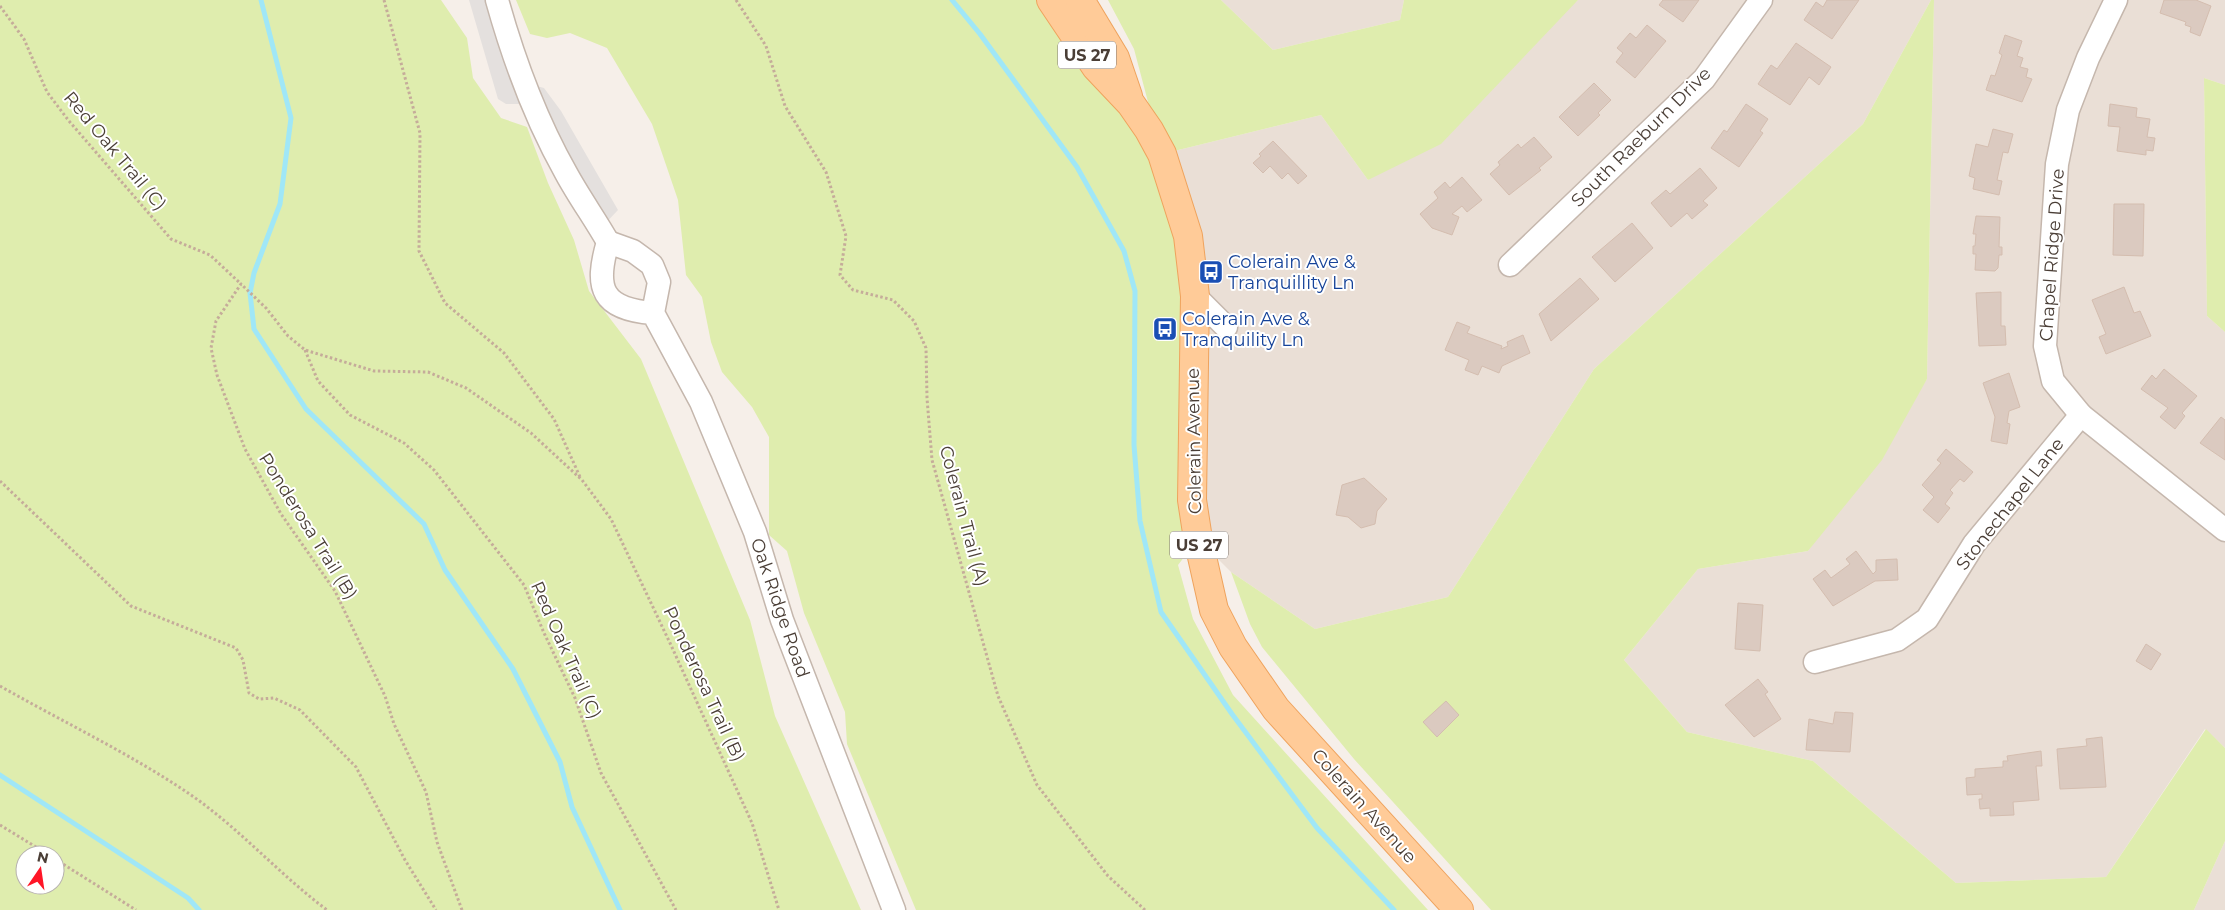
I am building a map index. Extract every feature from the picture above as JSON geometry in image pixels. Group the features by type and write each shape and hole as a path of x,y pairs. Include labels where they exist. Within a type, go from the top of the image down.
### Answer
{"main road":[{"name":"Colerain Avenue","path":"1051,0 1096,67 1130,104 1162,154 1177,195 1188,236 1195,296 1192,500 1198,539 1214,610 1233,647 1276,710 1459,910"},
{"name":"Colerain Avenue","path":"1080,0 1115,58 1130,104"}],"street":[{"path":"497,0 522,82 541,126 567,174 608,242 633,251 652,265 659,282 653,313 636,312 617,306 605,294 602,278 603,259 608,242"},
{"name":"South Raeburn Drive","path":"1510,265 1704,78 1761,0"},
{"name":"Chapel Ridge Drive","path":"2116,0 2088,58 2068,110 2058,164 2045,346 2054,381 2081,415 2225,530"},
{"path":"1195,296 1226,327"},
{"name":"Oak Ridge Road","path":"653,313 701,402 755,532 782,620 894,910"},
{"name":"Stonechapel Lane","path":"1816,662 1897,640 1927,618 1974,544 2081,415"}],"path":[{"name":"Ponderosa Trail (B)","path":"384,0 420,133 419,251 445,304 504,353 554,419 582,480"},
{"name":"Colerain Trail (A)","path":"736,0 766,46 785,106 826,172 846,236 840,275 853,290 893,300 914,322 926,348 932,460 998,696 1037,785 1108,876 1145,910"},
{"name":"Red Oak Trail (C)","path":"0,6 24,39 47,92 69,121 171,239 210,255 241,284"},
{"name":"Ponderosa Trail (B)","path":"462,910 437,842 426,792 394,724 385,696 335,591 281,514 245,449 217,375 211,348 216,321 241,284 266,308 288,336 305,350 374,371 428,372 466,388 531,433 582,480 611,519 670,643 752,823 779,910"},
{"name":"Red Oak Trail (C)","path":"305,350 318,381 350,415 404,443 434,470 524,585 544,633 575,698 601,773 676,910"},
{"path":"0,481 131,606 236,648 243,660 249,693 259,699 274,698 300,710 356,766 405,860 436,910"},
{"path":"0,686 97,739 190,795 233,828 306,895 327,910"},
{"path":"0,825 33,845"},
{"path":"65,865 136,910"}],"shaded area":[{"path":"469,0 497,0 522,82 544,88 561,111 618,210 601,228 531,104 506,104 498,99"},
{"path":"1221,0 1404,0 1400,20 1273,50"},
{"path":"1578,0 1931,0 1863,124 1594,369 1448,597 1315,629 1231,572 1198,539 1162,154 1321,115 1368,180"},
{"path":"1934,0 2225,0 2225,85 2204,78 2207,316 2225,332 2225,748 2205,729 2106,877 1956,883 1813,761 1687,732 1624,660 1698,569 1808,551 1927,379"},
{"path":"2225,841 2225,910 2194,910"}],"green space":[{"path":"0,0 441,0 467,38 473,78 501,118 527,127 548,183 574,240 589,291 641,359 750,620 775,716 861,910 0,910"},
{"path":"516,0 1051,0 1161,151 1134,49 1108,0 1221,0 1273,50 1400,20 1404,0 1578,0 1441,144 1368,180 1321,115 1162,154 1177,195 1198,539 1178,565 1193,619 1233,695 1428,910 916,910 847,744 845,712 804,613 787,551 769,535 769,437 752,407 722,372 711,342 702,297 686,275 678,200 652,124 607,48 570,33 547,38 530,34"},
{"path":"1931,0 1934,0 1927,379 1882,460 1808,551 1698,569 1624,660 1687,732 1813,761 1956,883 2106,877 2206,729 2225,748 2225,841 2194,910 1491,910 1354,759 1262,647 1250,624 1231,572 1315,629 1448,597 1594,369 1863,124"},
{"path":"2204,78 2225,85 2225,332 2207,316"}],"building":[{"path":"1663,0 1699,0 1683,22 1659,5"},
{"path":"1827,0 1859,0 1832,39 1804,20 1816,2 1823,7"},
{"path":"2164,0 2196,0 2211,6 2200,36 2190,32 2191,27 2185,25 2186,22 2160,13"},
{"path":"1647,25 1666,41 1635,78 1616,62 1623,53 1617,48 1630,33 1636,38"},
{"path":"2005,35 2022,41 2017,56 2023,58 2020,67 2028,69 2026,77 2032,79 2022,102 1986,90 1991,75 1995,76 2002,55 1999,53"},
{"path":"1796,43 1831,67 1819,85 1809,77 1790,105 1758,84 1771,65 1777,69"},
{"path":"1594,83 1611,100 1598,113 1600,115 1578,136 1559,117"},
{"path":"1746,104 1768,119 1760,131 1763,133 1739,167 1711,148 1724,130 1727,132"},
{"path":"2110,104 2137,108 2136,117 2150,119 2147,137 2155,138 2153,151 2146,150 2146,155 2117,151 2120,127 2108,126"},
{"path":"1993,129 2013,134 2008,153 2003,152 1997,180 2002,181 1999,195 1973,189 1975,178 1969,176 1976,144 1988,147"},
{"path":"1534,137 1552,157 1539,168 1541,170 1509,195 1490,174 1500,165 1498,162 1518,144 1521,148"},
{"path":"1273,141 1307,176 1298,184 1288,173 1282,179 1270,166 1263,173 1253,163 1261,156 1259,154"},
{"path":"1700,168 1717,188 1703,201 1708,205 1692,219 1687,213 1671,227 1651,203 1666,190 1670,194"},
{"path":"1462,177 1482,200 1467,212 1462,206 1452,214 1459,217 1452,235 1432,228 1420,214 1438,198 1434,192 1445,182 1450,188"},
{"path":"2114,204 2144,204 2143,256 2113,255"},
{"path":"1976,216 2000,217 1999,247 2002,247 2002,255 1999,255 1998,268 1995,271 1975,270 1976,254 1973,254 1973,246 1975,246 1976,234 1973,234"},
{"path":"1632,223 1653,248 1615,282 1592,257"},
{"path":"1580,278 1599,299 1551,341 1539,314"},
{"path":"2124,287 2134,313 2140,311 2151,336 2106,354 2099,337 2106,334 2092,300"},
{"path":"2001,292 2001,326 2005,326 2006,345 1979,346 1976,293"},
{"path":"1457,322 1470,327 1467,333 1502,346 1501,349 1508,346 1507,342 1523,335 1530,353 1502,366 1499,373 1482,366 1478,375 1465,370 1469,360 1445,350"},
{"path":"2164,369 2197,396 2182,413 2185,416 2175,429 2160,417 2168,408 2141,389 2152,375 2156,379"},
{"path":"2009,373 2020,407 2009,411 2007,423 2010,424 2007,444 1991,441 1995,417 1983,383"},
{"path":"2221,417 2225,420 2225,460 2200,443"},
{"path":"1946,449 1973,472 1964,482 1960,479 1950,490 1953,493 1945,504 1950,508 1938,523 1923,510 1934,497 1922,485 1941,463 1937,460"},
{"path":"1364,478 1387,499 1377,511 1375,524 1361,528 1348,517 1336,515 1342,485"},
{"path":"1856,551 1873,574 1876,571 1876,560 1897,559 1898,580 1875,581 1833,606 1813,579 1825,570 1831,578 1850,564 1846,559"},
{"path":"1738,603 1763,605 1760,651 1735,649"},
{"path":"2146,644 2161,654 2151,670 2136,661"},
{"path":"1758,679 1768,692 1765,694 1781,719 1754,737 1725,705"},
{"path":"1446,701 1459,715 1437,737 1423,722"},
{"path":"1835,712 1853,713 1850,752 1806,750 1809,719 1833,724"},
{"path":"2102,737 2106,787 2060,789 2057,749 2087,746 2086,739"},
{"path":"2041,751 2042,766 2036,766 2039,800 2013,802 2014,815 1990,816 1990,808 1980,809 1979,799 1982,799 1982,794 1967,795 1966,778 1975,777 1975,769 2003,767 2003,761 2008,761 2007,756"}],"waterway":[{"path":"261,0 291,118 280,204 254,273 250,293 254,329 306,409 424,524 445,570 513,669 560,762 572,807 620,910"},
{"path":"952,0 980,34 1077,167 1124,251 1135,291 1134,445 1140,521 1161,612 1232,714 1317,828 1394,910"},
{"path":"0,775 188,898 199,910"}],"place":[{"name":"Colerain Ave & Tranquillity Ln","path":"1211,272"},
{"name":"Colerain Ave & Tranquility Ln","path":"1165,329"}]}
